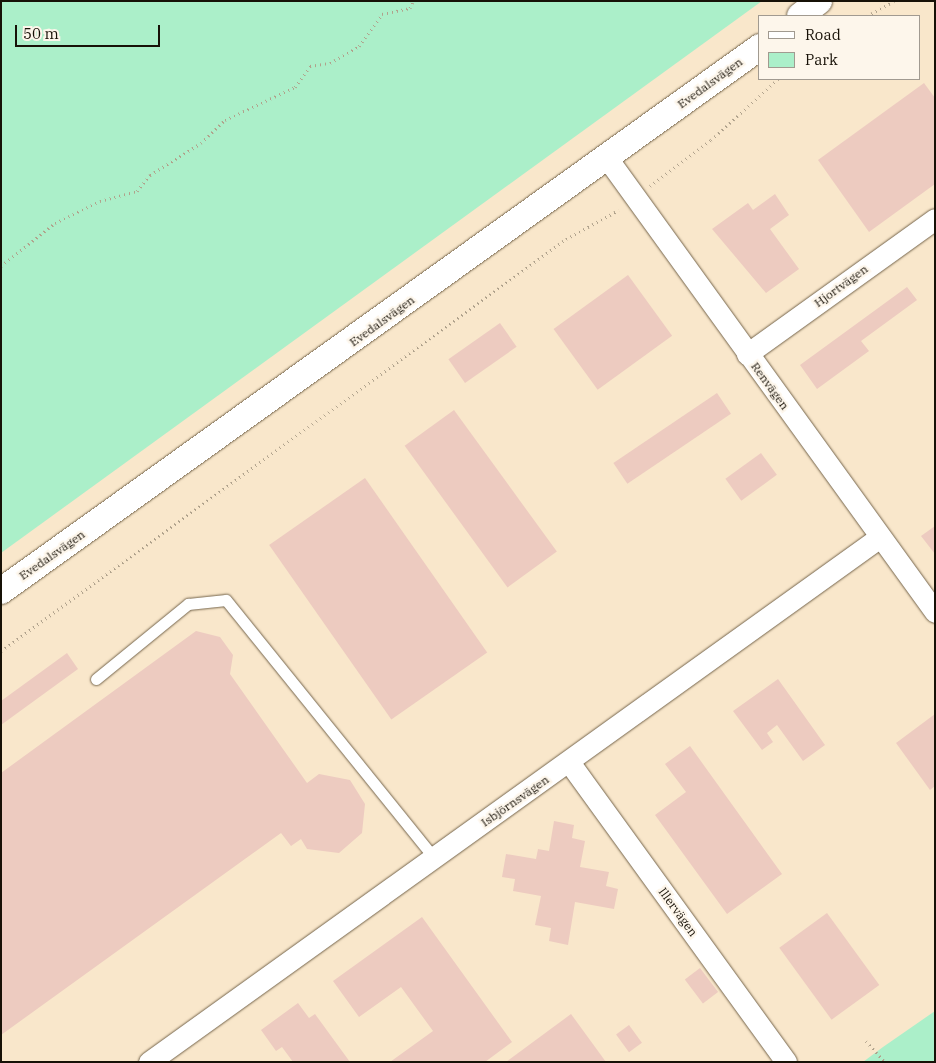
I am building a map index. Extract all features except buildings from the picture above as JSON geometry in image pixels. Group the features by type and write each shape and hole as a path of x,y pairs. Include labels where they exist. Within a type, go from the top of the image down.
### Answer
{"street":[{"path":"801,15 819,1"},
{"name":"Evedalsvägen","path":"1,591 758,48"},
{"name":"Renvägen","path":"607,158 634,198 935,612"},
{"name":"Hjortvägen","path":"747,354 935,219"},
{"name":"Isbjörnsvägen","path":"149,1062 880,537"},
{"name":"Illervägen","path":"569,762 786,1062"}],"lane":[{"path":"96,679 188,604 226,600 434,858"}],"path":[{"path":"1,266 55,223 100,201 137,191 150,174 201,143 225,120 295,87 310,66 330,63 359,46 382,14 410,8 414,1"},
{"path":"869,15 894,1"},
{"path":"1,651 566,240 634,198 711,140 777,80"},
{"path":"866,1041 885,1062"}],"green space":[{"path":"1,1 762,1 1,553"},
{"path":"935,1011 935,1062 863,1062 883,1047"}]}
